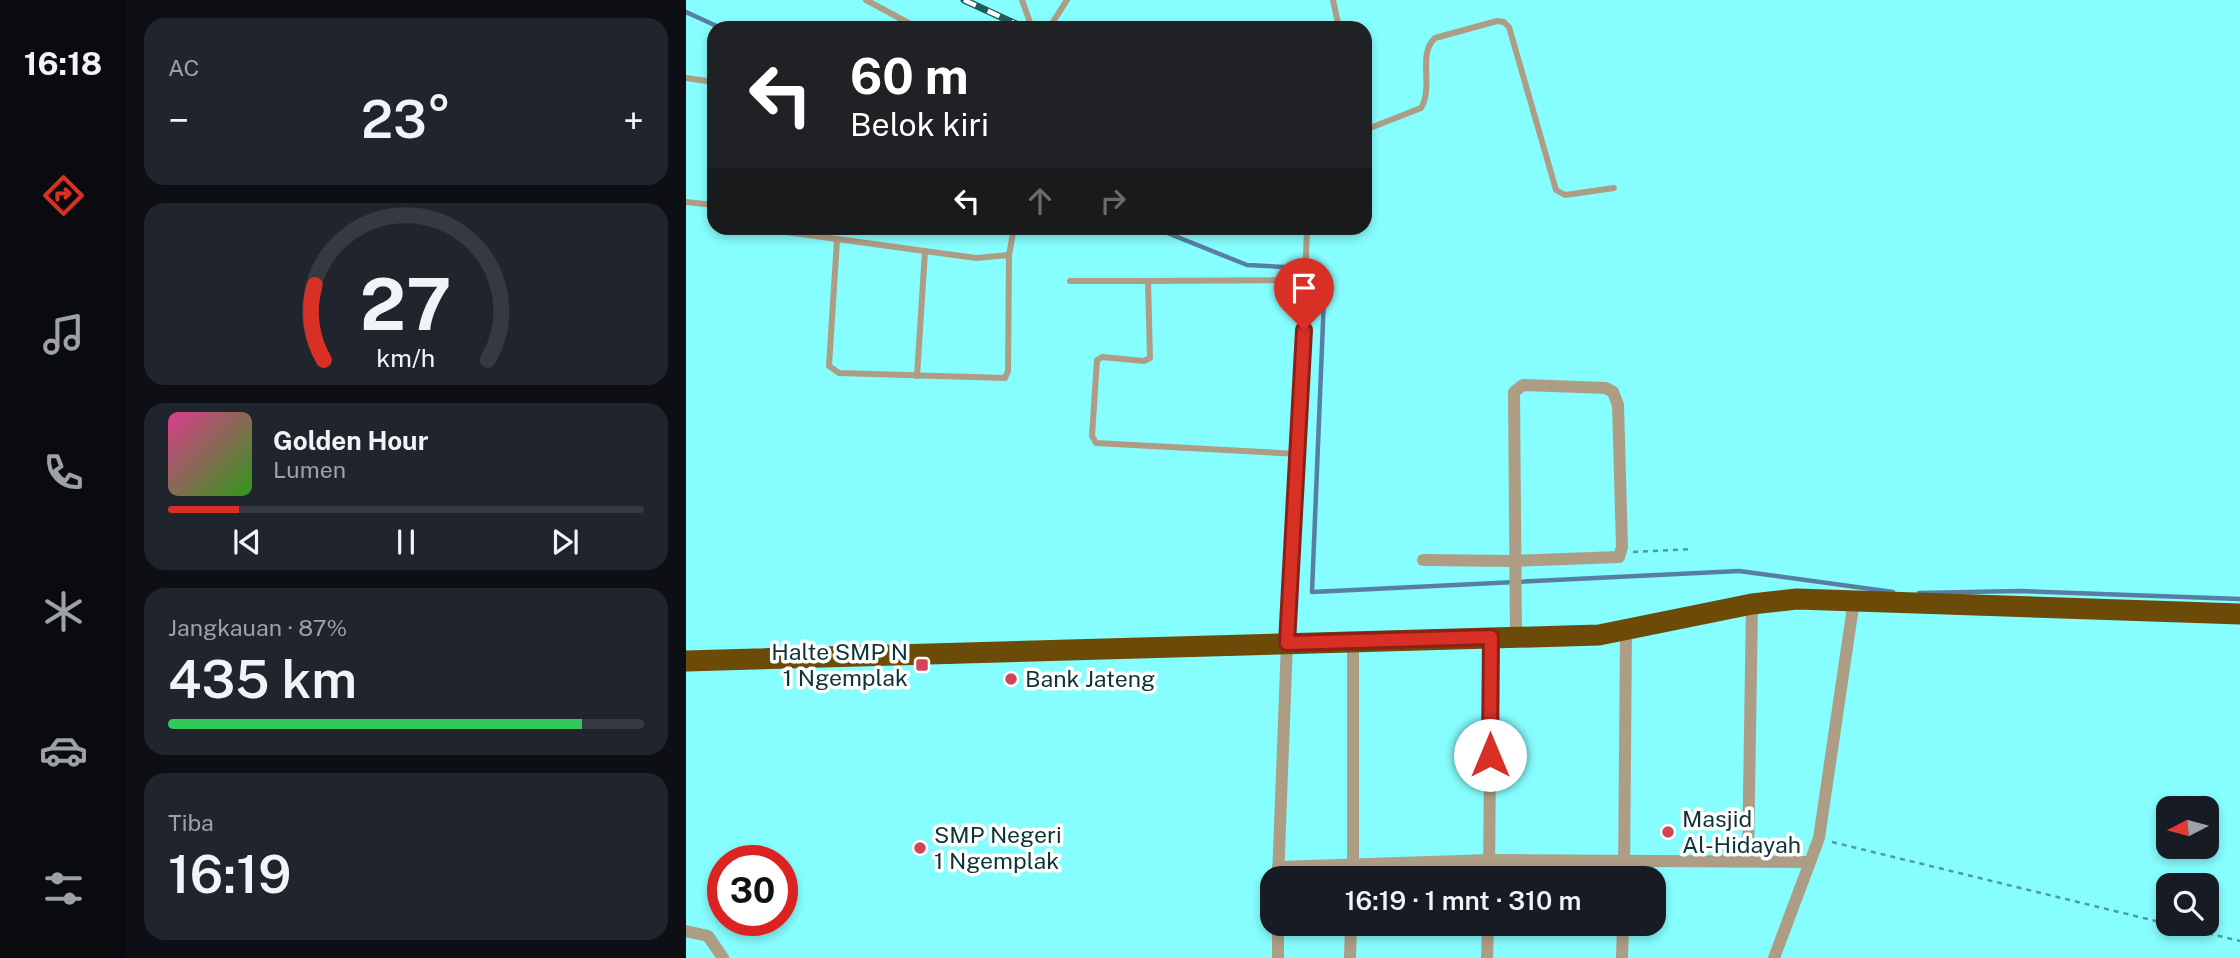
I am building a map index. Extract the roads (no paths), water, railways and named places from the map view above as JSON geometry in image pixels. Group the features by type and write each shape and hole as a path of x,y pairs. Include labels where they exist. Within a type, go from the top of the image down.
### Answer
{"highway":[{"path":"686,661 1599,635 1752,604 1797,599 2240,614"}],"street":[{"path":"1423,560 1514,563 1614,559 1622,552 1617,398 1606,388 1523,385 1514,393 1514,563 1514,582 1516,638"},
{"path":"1774,958 1819,838 1854,600"},
{"path":"1748,859 1752,604"},
{"path":"1625,866 1626,631"},
{"path":"1490,866 1491,637"},
{"path":"1353,640 1353,866"},
{"path":"1278,866 1287,643"},
{"path":"1427,866 1490,860 1625,862 1748,859 1810,862"},
{"path":"686,931 708,936 723,958"},
{"path":"1278,936 1278,958"},
{"path":"1350,958 1351,936"},
{"path":"1487,958 1488,936"},
{"path":"1622,958 1623,936"}],"lane":[{"path":"866,0 905,21"},
{"path":"1022,0 1030,21"},
{"path":"1054,21 1067,0"},
{"path":"1333,0 1338,21"},
{"path":"1372,127 1421,108 1428,89 1427,52 1429,44 1435,38 1497,21 1504,22 1509,27 1556,190 1565,195 1614,188"},
{"path":"686,78 707,81"},
{"path":"686,202 707,204"},
{"path":"803,235 964,257 1009,255"},
{"path":"837,240 831,370 1005,378 1008,371 1009,255 1013,235"},
{"path":"1287,643 1299,454 1307,235"},
{"path":"917,376 925,251"},
{"path":"1070,281 1306,280"},
{"path":"1148,281 1150,358 1144,361 1102,357 1097,360 1094,442 1299,454"},
{"path":"898,653 898,678"}],"waterway":[{"path":"686,12 707,22"},
{"path":"1172,235 1247,265 1320,269 1325,273 1312,592 1739,571 1893,592"},
{"path":"1919,593 2019,591 2240,599"}],"railway":[{"path":"964,0 1010,21"}],"place":[{"name":"Halte SMP N 1 Ngemplak","path":"922,665"},
{"name":"Bank Jateng","path":"1011,679"},
{"name":"Masjid Al-Hidayah","path":"1668,832"},
{"name":"SMP Negeri 1 Ngemplak","path":"920,848"}]}
